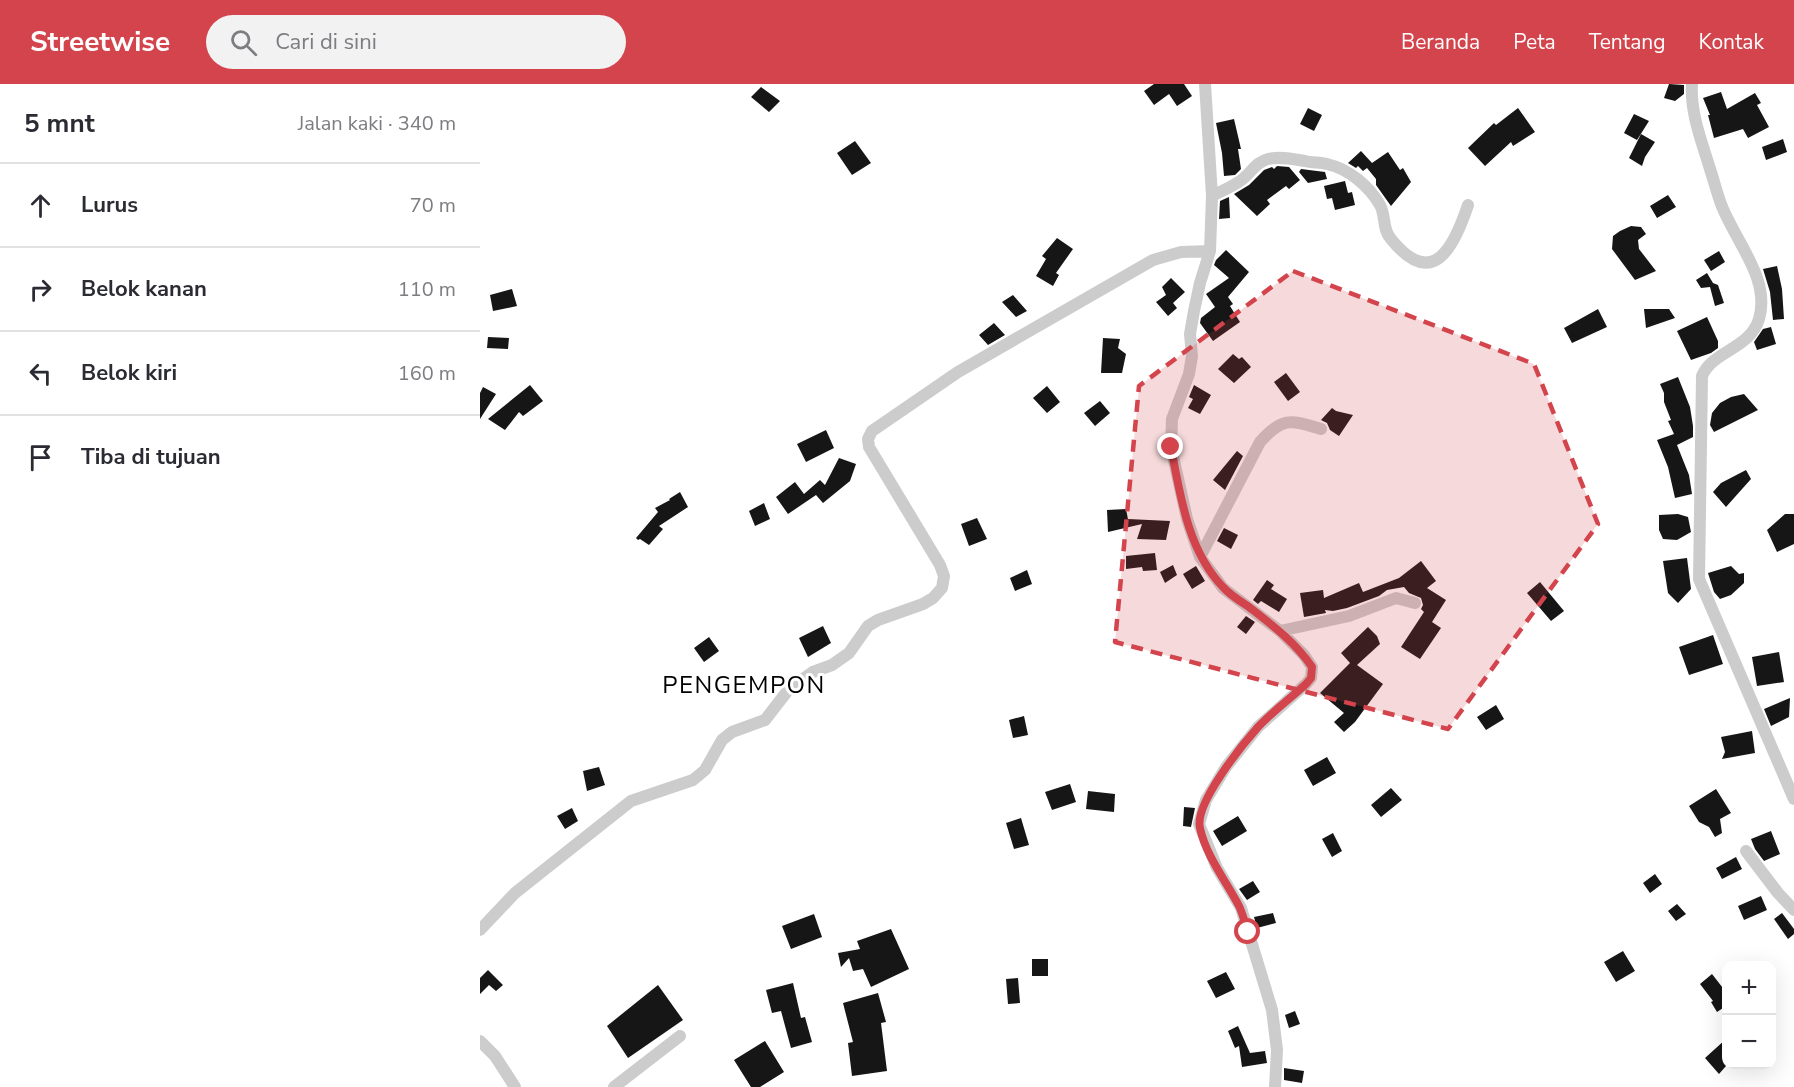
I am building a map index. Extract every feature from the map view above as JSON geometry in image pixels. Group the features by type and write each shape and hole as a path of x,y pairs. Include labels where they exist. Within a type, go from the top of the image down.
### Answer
{"street":[{"path":"1205,84 1212,196 1210,251 1190,334 1192,356 1189,374 1172,419 1170,432 1177,478 1200,557 1223,588 1280,631 1304,655 1312,667 1311,678 1258,727 1226,767 1206,800 1199,824 1216,868 1241,908 1272,1010 1277,1050 1275,1087"},
{"path":"1692,84 1696,126 1721,205 1758,277 1763,294 1757,324 1738,346 1712,363 1702,376 1699,579 1794,799"},
{"path":"1212,196 1243,179 1259,162 1270,158 1287,158 1326,164 1345,170 1372,194 1383,210 1388,236 1398,248 1420,262 1431,262 1440,258 1449,249 1458,233 1468,205"},
{"path":"480,930 515,893 631,801 693,780 705,770 722,740 732,732 765,720 789,689 813,672 832,665 849,653 868,626 878,620 923,604 942,588 944,576 940,565 870,447 868,439 872,431 958,372 1153,260 1181,252 1210,251"},
{"path":"1200,557 1260,442 1268,433 1282,423 1294,421 1321,429"},
{"path":"1280,631 1349,616 1396,598 1415,603"},
{"path":"1746,851 1794,910"},
{"path":"614,1087 680,1036"},
{"path":"480,1041 495,1056 515,1087"}],"highlighted area":[{"path":"1293,271 1534,364 1598,524 1448,729 1115,642 1139,386"}],"building":[{"path":"1154,84 1184,84 1192,96 1177,106 1169,94 1154,105 1144,91"},
{"path":"1669,84 1684,85 1684,94 1675,101 1664,98"},
{"path":"761,87 780,101 769,112 751,97"},
{"path":"1721,92 1727,109 1755,93 1761,103 1757,105 1769,127 1748,138 1743,129 1714,138 1708,115 1710,115 1703,98"},
{"path":"1308,108 1322,115 1314,131 1300,124"},
{"path":"1518,108 1535,132 1513,146 1511,142 1485,166 1468,148 1494,123 1496,125"},
{"path":"1634,114 1649,121 1637,140 1624,133"},
{"path":"1234,119 1241,149 1238,149 1241,169 1235,175 1224,176 1216,123"},
{"path":"1641,134 1655,142 1642,166 1629,158"},
{"path":"1783,139 1787,152 1766,160 1762,147"},
{"path":"855,141 871,163 852,175 837,153"},
{"path":"1361,151 1372,163 1388,152 1400,170 1403,168 1411,182 1391,206 1367,168 1363,171 1358,166 1356,168 1348,163"},
{"path":"1277,166 1289,167 1300,180 1289,189 1286,186 1267,200 1270,204 1257,216 1234,194 1249,185 1264,170 1272,167 1274,169"},
{"path":"1301,169 1325,172 1327,179 1308,183 1299,172"},
{"path":"1345,181 1348,193 1352,192 1355,205 1335,210 1332,198 1327,199 1324,186"},
{"path":"1668,195 1676,207 1657,218 1650,206"},
{"path":"1229,197 1230,218 1219,219 1220,201"},
{"path":"1631,226 1641,227 1646,234 1638,240 1639,249 1656,271 1635,280 1612,249 1613,236"},
{"path":"1057,238 1073,249 1056,273 1059,275 1053,286 1036,276 1046,259 1042,256"},
{"path":"1226,250 1249,272 1228,297 1233,304 1230,306 1240,322 1213,341 1200,323 1201,318 1215,307 1206,294 1229,278 1214,265"},
{"path":"1719,251 1725,262 1711,271 1704,260"},
{"path":"1777,266 1782,289 1784,319 1773,320 1770,292 1763,269"},
{"path":"1707,273 1713,283 1718,285 1724,303 1715,306 1710,287 1701,288 1696,280"},
{"path":"1171,278 1185,292 1173,303 1177,308 1168,316 1156,302 1166,295 1162,287"},
{"path":"512,289 517,306 493,311 490,295"},
{"path":"1013,295 1027,311 1016,317 1002,302"},
{"path":"1598,309 1607,327 1572,343 1564,328"},
{"path":"1644,309 1669,309 1675,318 1646,328"},
{"path":"1707,317 1718,341 1718,348 1691,360 1677,331"},
{"path":"994,323 1005,335 988,345 979,335"},
{"path":"1771,327 1776,344 1757,350 1754,342 1763,329"},
{"path":"488,337 509,338 508,349 487,348"},
{"path":"1103,338 1120,339 1118,348 1126,354 1122,373 1101,373"},
{"path":"1233,354 1239,359 1242,357 1251,367 1234,383 1218,369"},
{"path":"1286,373 1300,392 1288,401 1274,382"},
{"path":"1678,377 1690,407 1693,437 1677,445 1689,475 1692,494 1675,498 1668,467 1657,440 1674,434 1668,421 1671,420 1660,384"},
{"path":"530,385 543,401 523,416 519,412 505,430 488,419"},
{"path":"1194,385 1211,395 1200,414 1188,408 1193,399 1189,397"},
{"path":"1047,386 1060,402 1047,413 1033,398"},
{"path":"483,387 496,394 480,419 480,393"},
{"path":"1744,394 1758,410 1714,432 1710,425 1712,413 1720,403"},
{"path":"1100,401 1110,413 1095,426 1084,413"},
{"path":"1332,408 1353,415 1339,436 1321,420"},
{"path":"826,430 834,448 806,462 797,444"},
{"path":"1237,451 1243,456 1225,490 1213,480"},
{"path":"839,458 856,464 850,481 823,503 816,495 788,514 776,497 795,482 804,494 820,480 825,485"},
{"path":"1746,470 1751,479 1726,507 1713,492 1721,483"},
{"path":"680,492 688,507 659,526 663,529 649,545 638,540 636,538 658,512 655,508"},
{"path":"764,503 770,519 755,526 749,511"},
{"path":"1126,509 1128,519 1170,521 1166,540 1137,539 1142,524 1108,532 1107,510"},
{"path":"1678,514 1688,517 1691,532 1677,540 1663,539 1659,530 1659,515"},
{"path":"1785,514 1794,514 1794,544 1777,552 1767,530"},
{"path":"977,518 987,539 969,546 961,524"},
{"path":"1224,528 1238,535 1231,549 1217,541"},
{"path":"1155,553 1157,570 1143,571 1142,567 1126,569 1126,556"},
{"path":"1687,558 1691,589 1678,603 1668,593 1663,561"},
{"path":"1421,561 1436,581 1427,588 1446,600 1432,622 1441,628 1420,659 1401,647 1424,612 1421,609 1423,605 1421,598 1409,593 1404,587 1387,590 1379,596 1347,608 1325,610 1326,613 1304,617 1300,593 1323,590 1324,598 1359,583 1363,592 1399,578"},
{"path":"1173,565 1177,575 1165,583 1160,572"},
{"path":"1196,566 1205,581 1192,589 1183,574"},
{"path":"1731,566 1739,574 1744,573 1744,583 1731,595 1720,599 1714,592 1708,573"},
{"path":"1027,570 1032,584 1015,591 1010,578"},
{"path":"1267,580 1274,585 1271,589 1287,599 1279,612 1261,601 1258,604 1253,600"},
{"path":"1540,582 1564,611 1551,621 1527,593"},
{"path":"1246,616 1255,622 1246,634 1237,627"},
{"path":"823,626 831,643 808,657 799,638"},
{"path":"1368,627 1377,636 1380,644 1357,665 1383,684 1355,722 1344,732 1334,722 1344,713 1320,693 1350,663 1341,653"},
{"path":"1713,635 1723,664 1689,675 1679,647"},
{"path":"709,637 719,651 704,662 694,648"},
{"path":"1779,652 1784,682 1757,686 1752,657"},
{"path":"1790,698 1789,717 1771,726 1764,709"},
{"path":"1496,705 1504,719 1486,730 1477,717"},
{"path":"1024,716 1028,735 1013,738 1009,720"},
{"path":"1752,731 1755,753 1722,759 1725,752 1721,737"},
{"path":"1327,757 1336,773 1313,786 1304,770"},
{"path":"599,767 605,785 587,791 583,771"},
{"path":"1070,784 1076,802 1052,810 1045,792"},
{"path":"1391,788 1402,800 1381,817 1371,805"},
{"path":"1716,789 1731,813 1720,819 1722,833 1715,837 1709,827 1699,822 1689,806"},
{"path":"1088,791 1115,794 1114,812 1086,809"},
{"path":"1184,807 1195,808 1191,827 1183,826"},
{"path":"572,808 578,821 565,829 557,816"},
{"path":"1238,816 1247,831 1222,846 1213,831"},
{"path":"1021,818 1029,845 1014,849 1006,823"},
{"path":"1771,831 1780,854 1764,861 1751,839"},
{"path":"1333,833 1342,851 1332,857 1322,839"},
{"path":"1736,857 1742,869 1722,879 1716,868"},
{"path":"1655,874 1662,884 1650,893 1643,883"},
{"path":"1253,881 1260,892 1247,900 1239,889"},
{"path":"1761,896 1767,910 1744,920 1738,906"},
{"path":"1677,904 1686,914 1676,921 1668,911"},
{"path":"1273,913 1276,923 1257,928 1254,917"},
{"path":"1782,913 1794,929 1794,934 1788,939 1774,919"},
{"path":"814,914 822,937 791,949 782,926"},
{"path":"891,929 909,969 871,987 863,969 853,971 849,958 841,967 838,953 860,949 857,941"},
{"path":"1623,951 1635,971 1616,982 1604,962"},
{"path":"1032,959 1048,959 1048,976 1032,976"},
{"path":"488,970 503,985 496,991 489,985 480,994 480,978"},
{"path":"1226,972 1235,989 1216,998 1207,981"},
{"path":"1712,974 1722,987 1722,1009 1717,1012 1711,1002 1713,1001 1700,984"},
{"path":"1018,978 1020,1003 1008,1004 1006,979"},
{"path":"793,983 801,1018 805,1017 812,1042 791,1048 781,1011 772,1013 766,990"},
{"path":"658,985 683,1020 628,1058 607,1026"},
{"path":"878,993 886,1022 881,1023 887,1071 852,1076 848,1043 853,1042 843,1003"},
{"path":"1295,1011 1300,1024 1289,1028 1285,1015"},
{"path":"1238,1026 1250,1053 1265,1051 1267,1063 1242,1067 1239,1046 1235,1048 1228,1031"},
{"path":"765,1041 784,1072 760,1087 751,1087 734,1060"},
{"path":"1722,1043 1723,1069 1719,1074 1705,1058"},
{"path":"1284,1068 1304,1071 1302,1083 1284,1080"}],"district":[{"name":"PENGEMPON","path":"744,685"}],"route":[{"path":"1171,447 1187,519 1200,557 1223,588 1280,631 1304,655 1312,667 1311,678 1306,684 1258,727 1226,767 1206,800 1200,819 1200,830 1216,868 1241,908 1248,932"}]}
